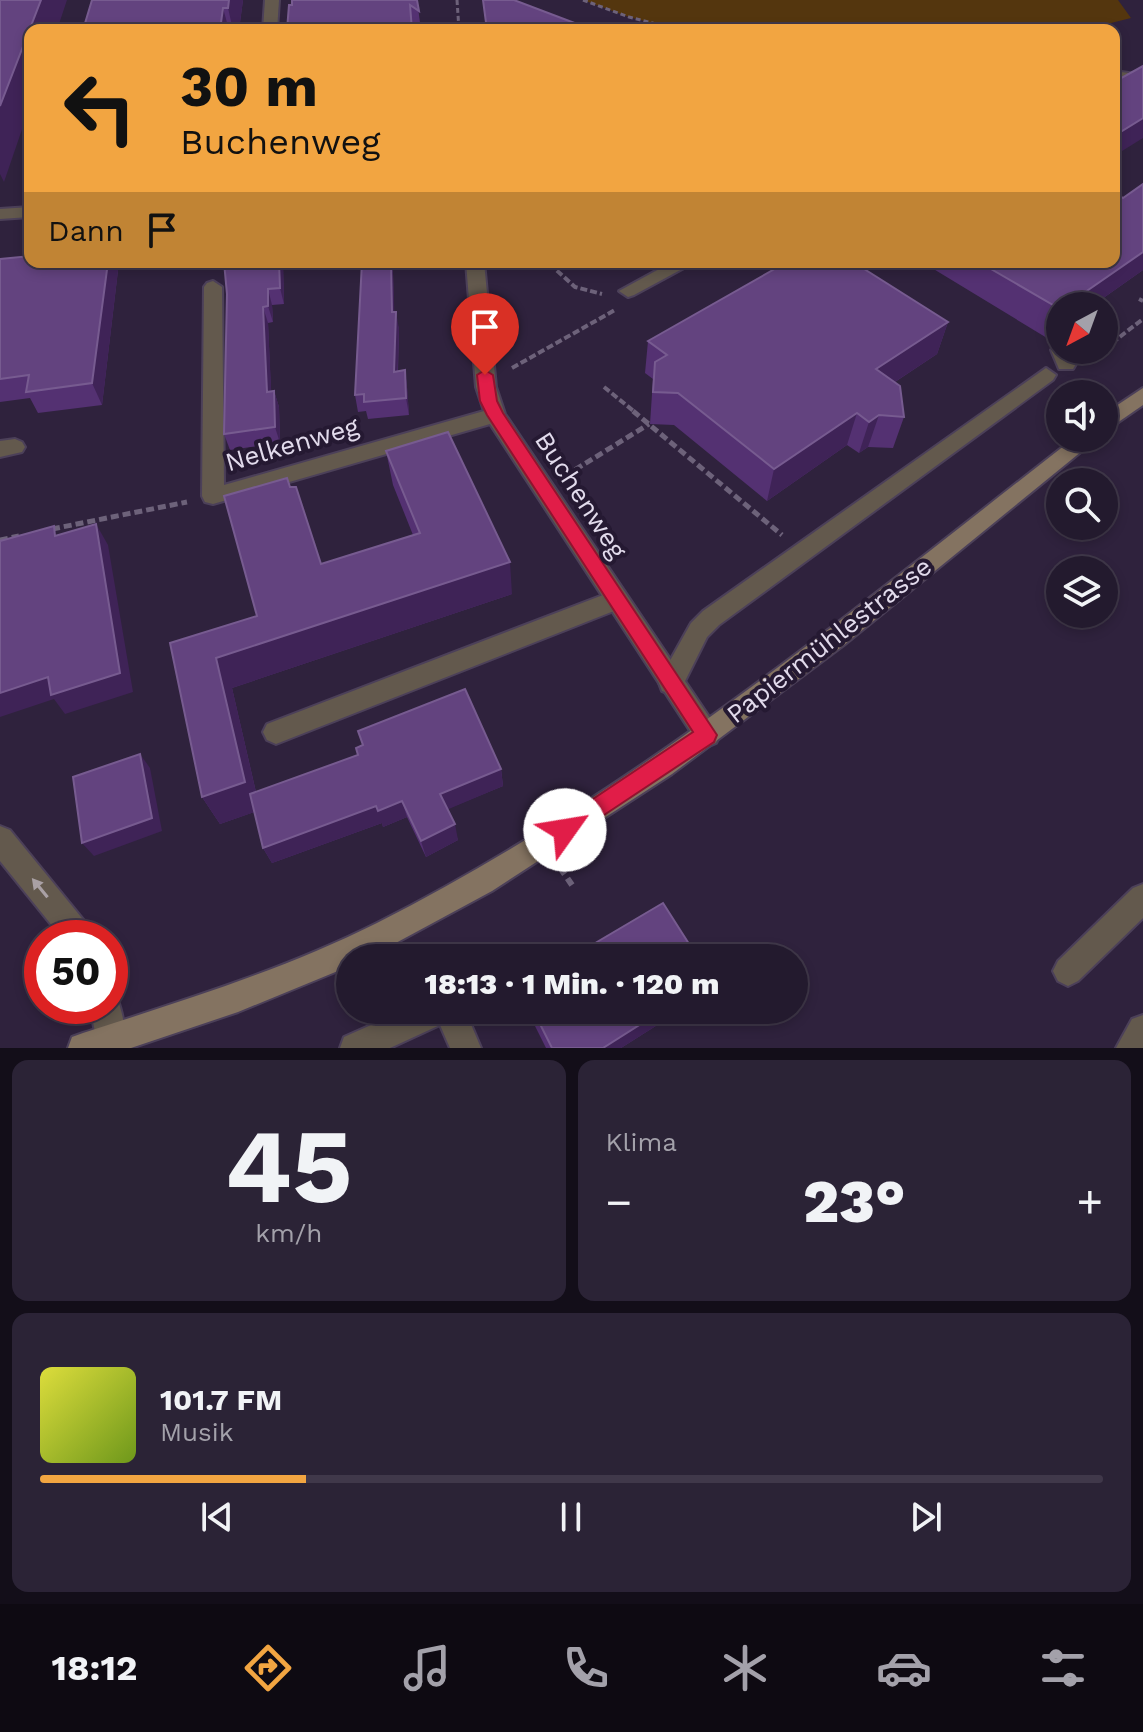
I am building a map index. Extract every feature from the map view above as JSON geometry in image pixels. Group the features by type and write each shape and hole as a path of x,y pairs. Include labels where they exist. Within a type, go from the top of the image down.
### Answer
{"main road":[{"path":"1118,414 1143,395"},
{"name":"Papiermühlestrasse","path":"96,1044 315,967 386,934 565,830 707,735 1070,452"}],"street":[{"path":"270,24 272,0"},
{"path":"1120,76 1143,79"},
{"path":"0,214 24,211"},
{"name":"Buchenweg","path":"476,268 486,387 495,415 707,735"},
{"path":"628,291 674,268"},
{"name":"Nelkenweg","path":"213,287 213,496 495,415"},
{"path":"671,683 699,630 711,618 1046,375"},
{"path":"276,732 616,600"},
{"path":"0,839 65,920"},
{"path":"1068,971 1143,898"},
{"path":"96,1044 101,1024"},
{"path":"355,1048 409,1024"},
{"path":"455,1024 466,1048"},
{"path":"1131,1048 1143,1030"}],"path":[{"path":"457,0 459,24"},
{"path":"583,0 656,24"},
{"path":"486,387 501,375 636,298 628,291 603,295 583,292 566,282 554,268"},
{"path":"1118,338 1143,319"},
{"path":"604,387 802,552"},
{"path":"562,478 649,424"},
{"path":"43,531 213,496"},
{"path":"0,540 29,534"}],"shaded area":[{"path":"583,0 1118,0 1131,18 1107,24 656,24"}],"building":[{"path":"0,0 41,0 32,24 24,24 24,44 0,106"},
{"path":"92,0 229,0 228,8 223,8 221,24 85,24"},
{"path":"292,0 417,0 419,11 410,5 412,24 287,24 289,5 292,5"},
{"path":"483,0 514,0 577,24 486,24"},
{"path":"1143,66 1143,118 1120,132 1120,79"},
{"path":"1143,184 1143,252 1120,268 1120,196 1123,198"},
{"path":"24,257 24,268 107,268 92,383 26,392 29,375 0,379 0,259"},
{"path":"225,268 279,268 280,288 268,289 268,306 263,307 267,392 274,391 275,427 224,434 227,294"},
{"path":"362,268 391,268 392,312 396,312 394,372 405,370 406,398 364,402 364,394 355,395"},
{"path":"776,268 862,268 948,322 876,369 900,386 904,417 879,415 869,422 857,413 774,469 678,393 653,392 655,362 667,355 648,341"},
{"path":"989,268 1120,268 1085,292 1046,292 1046,301"},
{"path":"448,432 510,562 216,658 245,782 202,797 170,643 257,616 224,496 287,478 290,487 296,487 321,564 420,533 386,451"},
{"path":"96,524 120,673 51,695 48,677 0,693 0,541 54,526 55,536"},
{"path":"465,689 501,769 440,794 455,824 421,841 402,801 378,811 376,806 263,848 250,794 358,755 356,748 363,745 358,731"},
{"path":"140,754 152,818 82,843 73,777"},
{"path":"663,903 689,944 594,944"},
{"path":"540,1024 641,1024 603,1048 552,1048"}],"route":[{"path":"485,375 489,401 495,415 707,735 565,830"}]}
